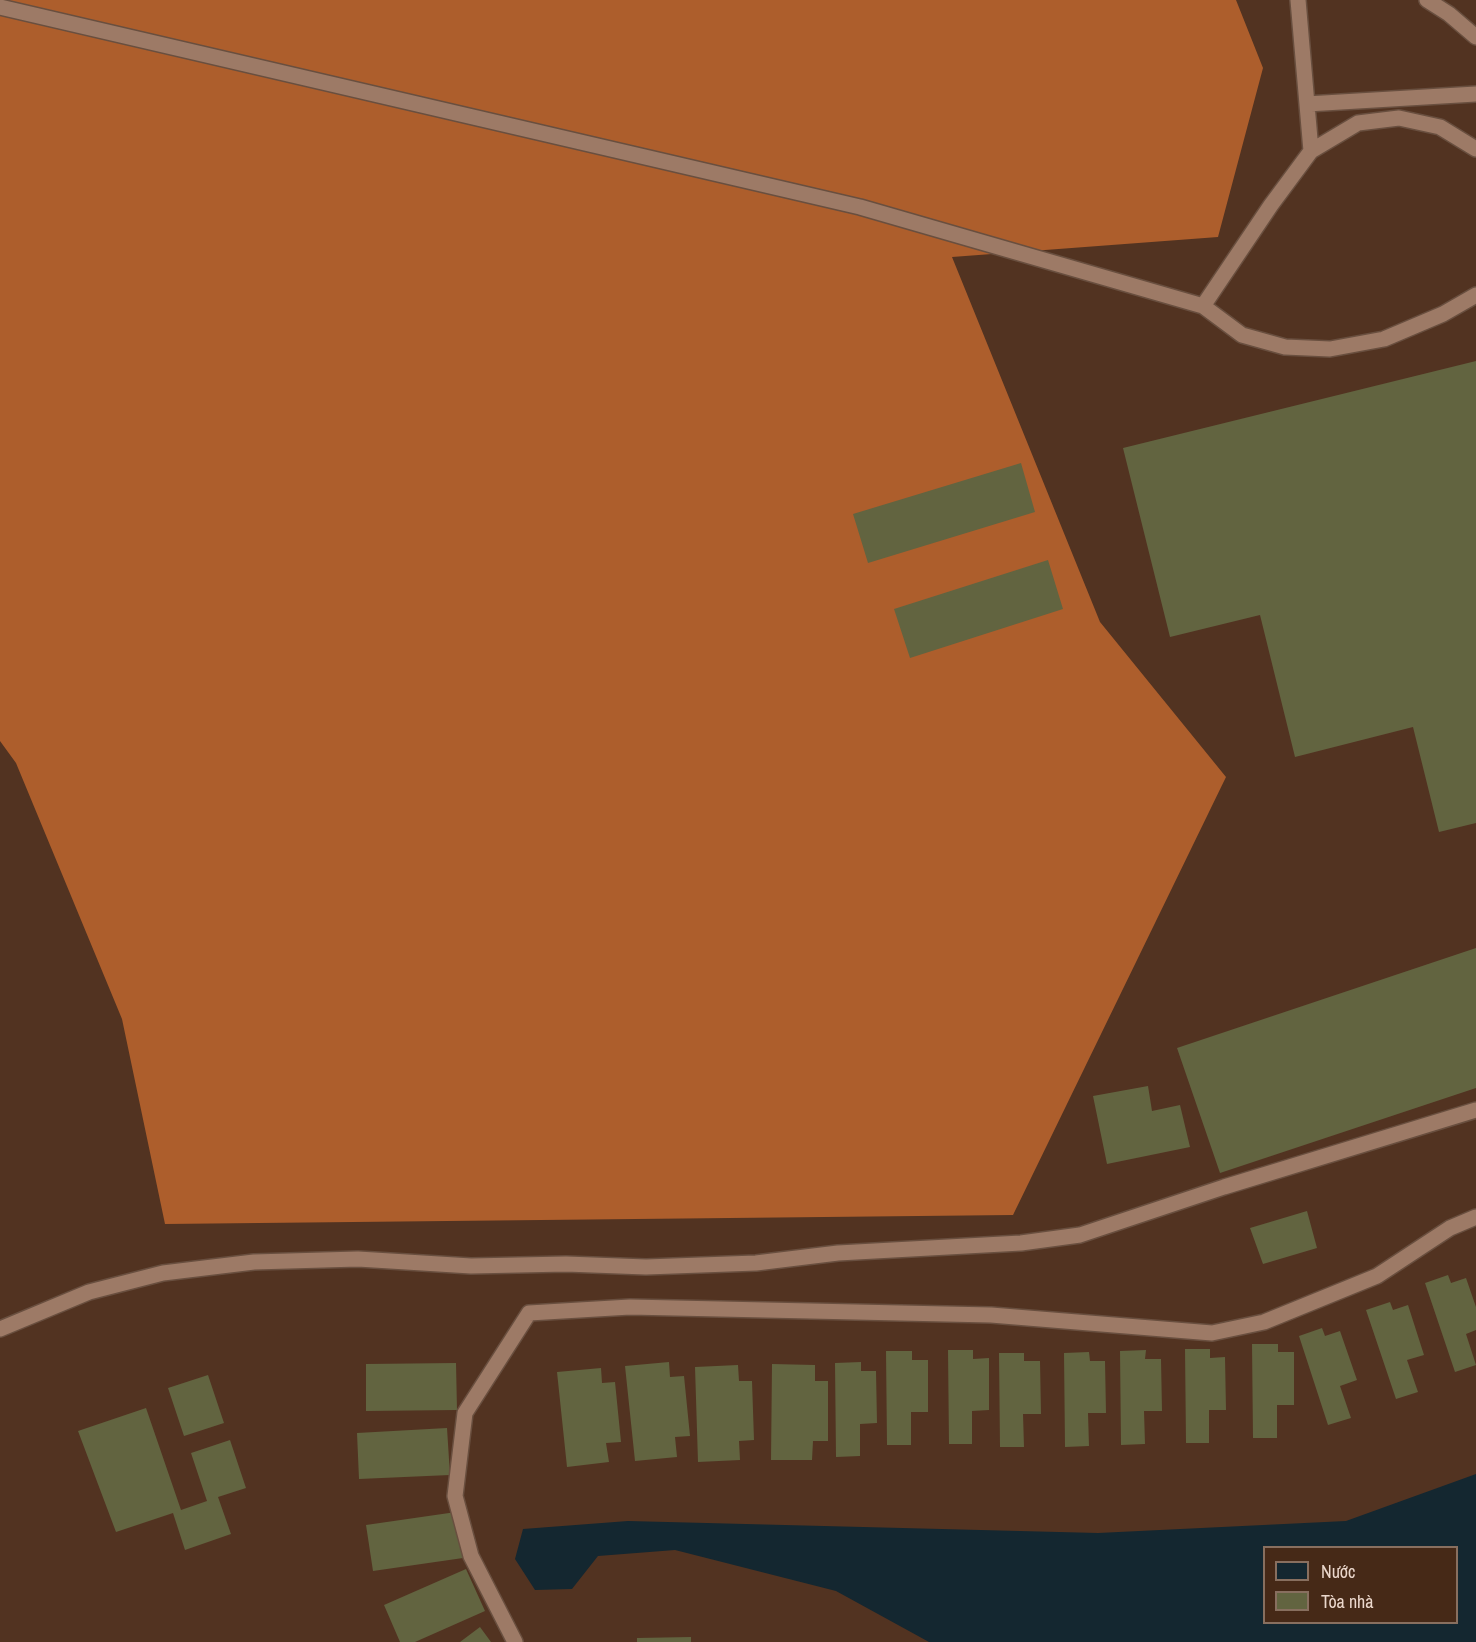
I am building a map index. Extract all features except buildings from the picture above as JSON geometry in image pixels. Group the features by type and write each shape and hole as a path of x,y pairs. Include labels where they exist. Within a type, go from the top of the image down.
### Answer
{"lane":[{"path":"1298,0 1311,151"},
{"path":"1427,0 1449,14 1476,37"},
{"path":"0,7 860,207 1203,306 1242,335 1285,347 1330,350 1384,339 1443,314 1476,295"},
{"path":"1307,104 1476,94"},
{"path":"1203,306 1311,151 1358,123 1399,118 1440,127 1476,150"},
{"path":"0,1329 99,1289 163,1273 255,1263 358,1259 471,1266 566,1264 646,1267 756,1263 838,1253 1021,1243 1080,1235 1224,1187 1476,1110"},
{"path":"515,1642 471,1556 455,1496 465,1413 528,1313 630,1307 991,1315 1212,1333 1264,1322 1377,1276 1450,1228 1476,1217"}],"shaded area":[{"path":"0,0 1236,0 1263,68 1218,237 952,257 1100,622 1226,777 1013,1215 165,1224 122,1019 16,763 0,741"}],"water":[{"path":"1476,1474 1476,1642 929,1642 836,1591 675,1550 598,1556 572,1589 535,1590 515,1559 523,1529 628,1521 1098,1533 1346,1521"}]}
